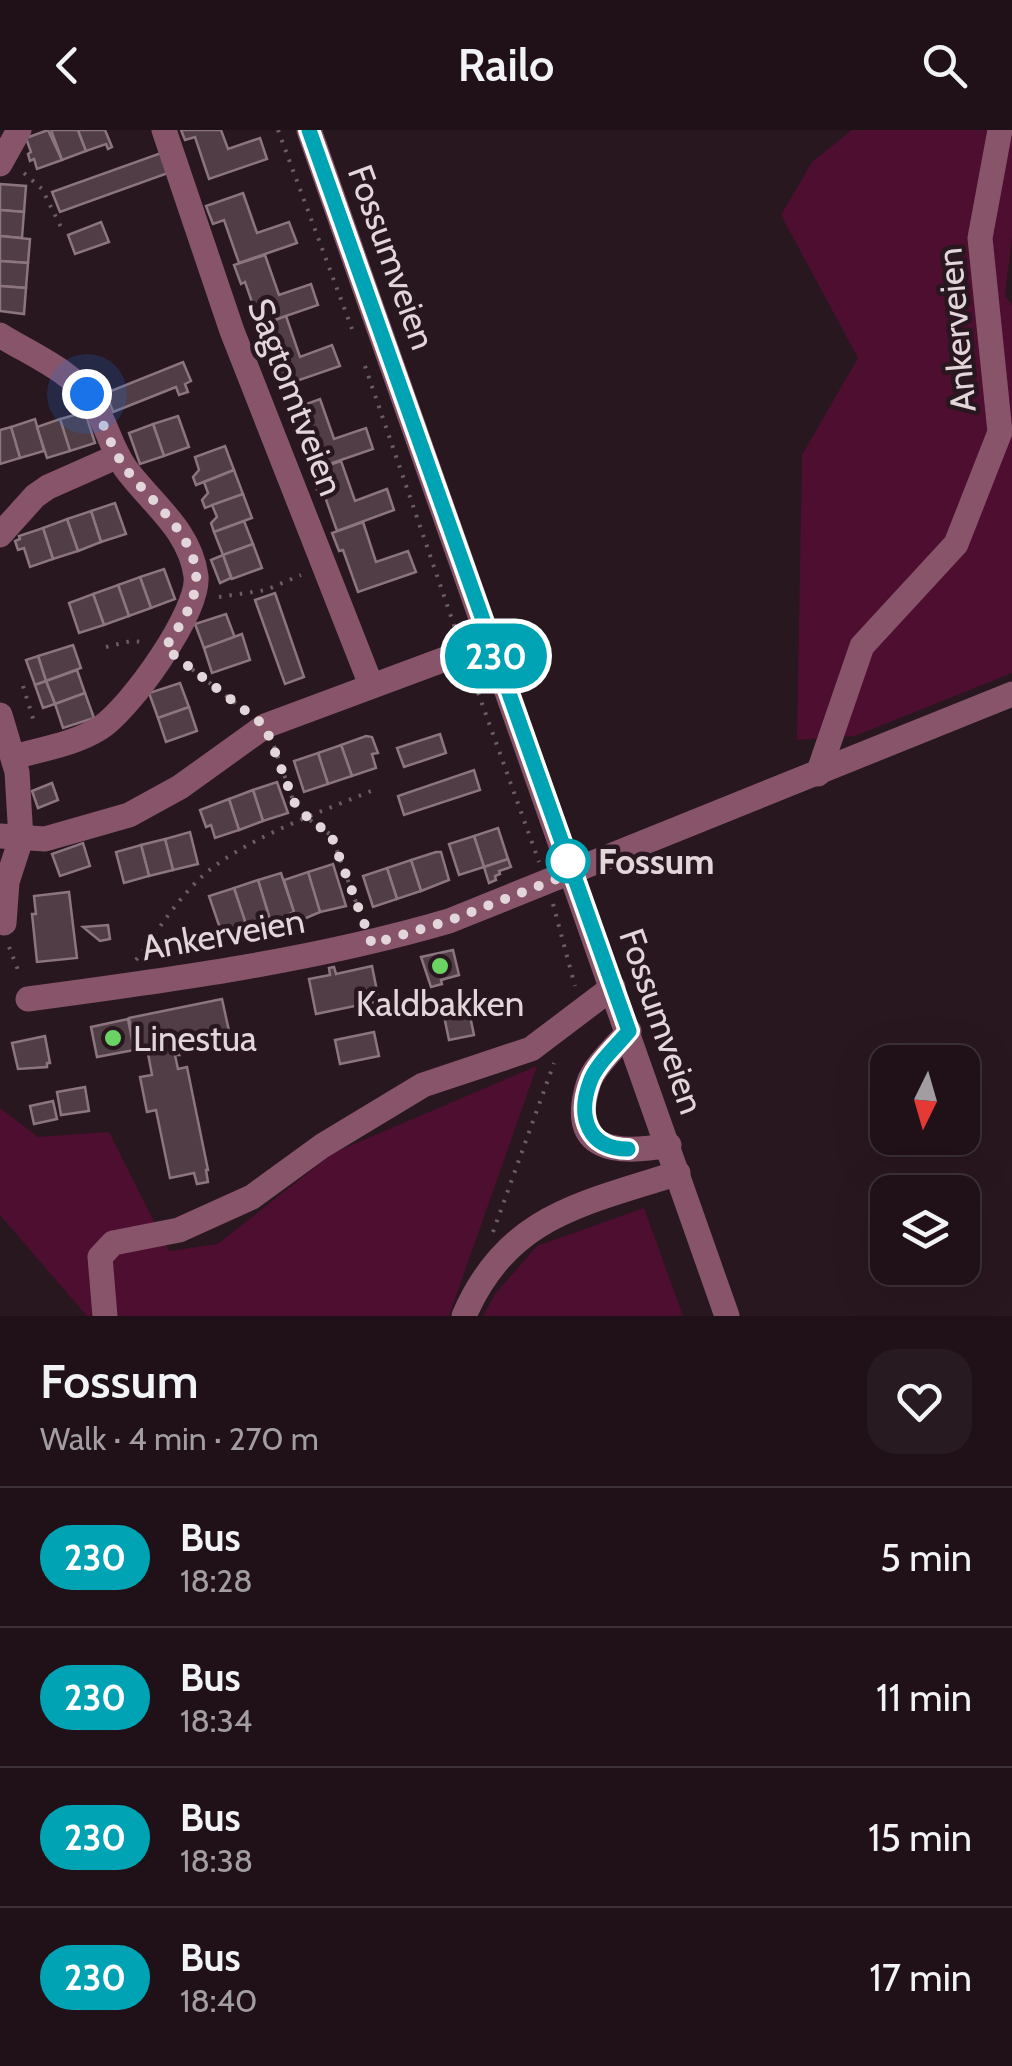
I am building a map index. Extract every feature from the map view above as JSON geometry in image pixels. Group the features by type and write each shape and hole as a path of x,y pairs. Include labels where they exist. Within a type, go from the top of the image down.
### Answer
{"street":[{"path":"1,163 18,130"},
{"name":"Sagtomtveien","path":"164,130 232,331 371,685"},
{"name":"Fossumveien","path":"309,130 727,1316"},
{"name":"Ankerveien","path":"818,774 862,646 956,544 1000,432 980,238 1000,130"},
{"path":"0,335 87,394 118,456 186,544 196,574 194,598 165,648 107,723 78,739 14,756"},
{"path":"0,535 48,486 118,456"},
{"path":"10,837 67,835 129,814 180,787 265,726 491,642"},
{"name":"Ankerveien","path":"28,998 139,984 372,944 448,921 1012,694"},
{"path":"0,716 14,756 4,923"},
{"path":"105,1316 100,1258 114,1243 179,1230 252,1196 322,1146 423,1085 531,1049 613,987"},
{"path":"629,1031 590,1080 585,1116 593,1138 607,1149 668,1145"},
{"path":"464,1316 478,1285 506,1248 532,1228 585,1204 678,1173"}],"path":[{"path":"278,130 355,339"},
{"path":"1,163 23,172 42,189 62,228"},
{"path":"362,358 546,883 575,982 569,1021"},
{"path":"194,598 253,593 282,584"},
{"path":"106,646 140,640 165,648 265,726 294,802 331,835 372,944"},
{"path":"24,686 42,749"},
{"path":"139,984 135,961 176,904 214,866 260,840 378,788"},
{"path":"4,923 10,952 28,998"},
{"path":"488,1245 556,1058"}],"shaded area":[{"path":"852,130 1012,130 1012,237 1005,296 1012,305 1012,673 855,736 797,740 802,455 858,358 781,215 812,162"},
{"path":"537,1066 449,1316 87,1316 0,1215 0,1108 38,1137 109,1132 169,1251 218,1244 333,1153"},
{"path":"644,1208 683,1316 483,1316 495,1294 537,1246"}],"building":[{"path":"48,130 62,160 37,169 34,159 30,161 26,138"},
{"path":"51,130 78,130 86,151 62,160"},
{"path":"78,130 105,130 112,147 108,149 106,144 86,151"},
{"path":"181,130 221,130 228,149 260,138 267,159 209,179 195,137 185,140"},
{"path":"161,153 168,173 60,212 52,192"},
{"path":"0,184 26,186 24,212 0,210"},
{"path":"243,193 257,233 289,222 297,243 239,263 224,220 213,224 206,206"},
{"path":"0,210 24,212 22,238 0,236"},
{"path":"101,222 109,242 75,254 68,235"},
{"path":"0,236 30,239 28,263 0,261"},
{"path":"265,255 279,295 311,284 318,305 260,325 245,282 241,284 234,265"},
{"path":"0,261 28,263 26,288 0,286"},
{"path":"0,286 26,288 24,314 0,311"},
{"path":"286,316 300,357 332,345 340,366 282,386 267,344 262,346 256,327"},
{"path":"183,362 191,381 185,384 188,392 179,395 176,387 113,412 106,393"},
{"path":"320,399 334,439 366,428 373,449 315,469 301,426 296,428 290,410"},
{"path":"85,412 95,443 70,451 60,419"},
{"path":"178,416 189,447 164,456 153,424"},
{"path":"35,419 44,451 20,458 11,427"},
{"path":"60,419 70,451 47,458 37,427"},
{"path":"153,424 164,456 140,464 129,433"},
{"path":"11,427 20,458 0,464 0,430"},
{"path":"225,446 234,470 196,485 193,477 199,470 195,457"},
{"path":"341,461 355,501 387,489 394,510 337,531 322,488 317,490 311,471"},
{"path":"234,470 243,494 205,508 202,500 208,493 204,482"},
{"path":"243,494 252,518 214,532 211,523 217,517 212,505"},
{"path":"115,503 126,534 101,542 91,511"},
{"path":"91,511 101,542 78,551 67,519"},
{"path":"67,519 78,551 53,559 43,528"},
{"path":"244,521 253,544 223,555 214,532"},
{"path":"363,522 376,562 408,551 416,572 358,592 343,550 339,551 332,533"},
{"path":"43,528 53,559 30,567 24,548 18,550 15,541"},
{"path":"253,544 262,568 232,579 223,555"},
{"path":"223,555 231,578 220,583 211,560"},
{"path":"164,569 175,599 151,608 140,577"},
{"path":"140,577 151,608 129,616 118,585"},
{"path":"118,585 129,616 104,625 93,594"},
{"path":"275,593 304,677 285,684 255,600"},
{"path":"93,594 104,625 79,633 69,603"},
{"path":"226,614 235,638 204,648 195,624"},
{"path":"242,634 250,660 212,673 204,648"},
{"path":"73,645 81,668 46,681 38,656"},
{"path":"38,656 46,681 35,685 26,660"},
{"path":"77,670 85,693 55,704 46,681"},
{"path":"46,681 55,704 43,708 35,685"},
{"path":"180,683 189,707 158,718 149,693"},
{"path":"85,693 94,718 63,728 55,704"},
{"path":"189,707 197,731 166,742 158,718"},
{"path":"440,734 446,753 404,767 397,748"},
{"path":"372,737 378,753 372,754 376,768 352,776 341,745"},
{"path":"341,745 352,776 328,784 318,753"},
{"path":"318,753 328,784 304,792 294,761"},
{"path":"474,770 480,790 404,815 398,796"},
{"path":"277,782 288,813 263,821 253,790"},
{"path":"52,783 58,800 38,808 32,791"},
{"path":"253,790 263,821 239,830 229,799"},
{"path":"229,799 239,830 215,838 200,810"},
{"path":"498,828 508,859 484,867 474,836"},
{"path":"190,832 198,864 173,870 165,839"},
{"path":"474,836 484,867 459,875 449,844"},
{"path":"165,839 173,870 149,876 141,845"},
{"path":"83,843 90,866 60,876 52,854"},
{"path":"141,845 149,876 124,883 116,852"},
{"path":"441,852 449,880 421,891 411,860"},
{"path":"508,859 511,867 499,871 496,880 489,883 484,867"},
{"path":"411,860 421,891 397,899 387,868"},
{"path":"333,864 346,906 320,912 308,872"},
{"path":"387,868 397,899 373,907 363,876"},
{"path":"308,872 320,912 297,922 284,880"},
{"path":"281,873 294,912 271,922 258,880"},
{"path":"258,880 270,920 247,929 234,888"},
{"path":"234,888 247,927 223,937 209,896"},
{"path":"69,892 77,958 37,962 34,896"},
{"path":"108,925 110,939 100,941 83,927"},
{"name":"Kaldbakken","path":"453,950 459,975 431,987 421,957"},
{"path":"372,966 379,1001 316,1014 309,979 330,975 329,968 334,967 336,974"},
{"path":"222,999 229,1031 172,1042 179,1055 175,1055 178,1069 187,1067 208,1170 208,1182 197,1184 194,1173 170,1178 156,1110 147,1112 140,1077 152,1075 147,1048 135,1050 129,1018"},
{"path":"469,1011 474,1035 449,1040 444,1016"},
{"name":"Linestua","path":"128,1019 134,1050 97,1057 91,1027"},
{"path":"374,1032 379,1056 340,1064 335,1040"},
{"path":"45,1036 50,1063 47,1067 18,1069 12,1043"},
{"path":"85,1087 89,1111 61,1115 57,1092"},
{"path":"53,1101 57,1119 34,1124 30,1106"}],"bus line":[{"name":"230","path":"309,130 629,1031 590,1080 585,1116 593,1138 607,1149 628,1149"}],"place":[{"name":"Fossum","path":"568,861"},
{"name":"Kaldbakken","path":"440,966"},
{"name":"Linestua","path":"113,1038"}],"route":[{"path":"87,394 122,463 164,512 191,557 196,574 194,598 165,648 265,726 294,802 331,835 372,944 448,921 572,873 568,861"}]}
